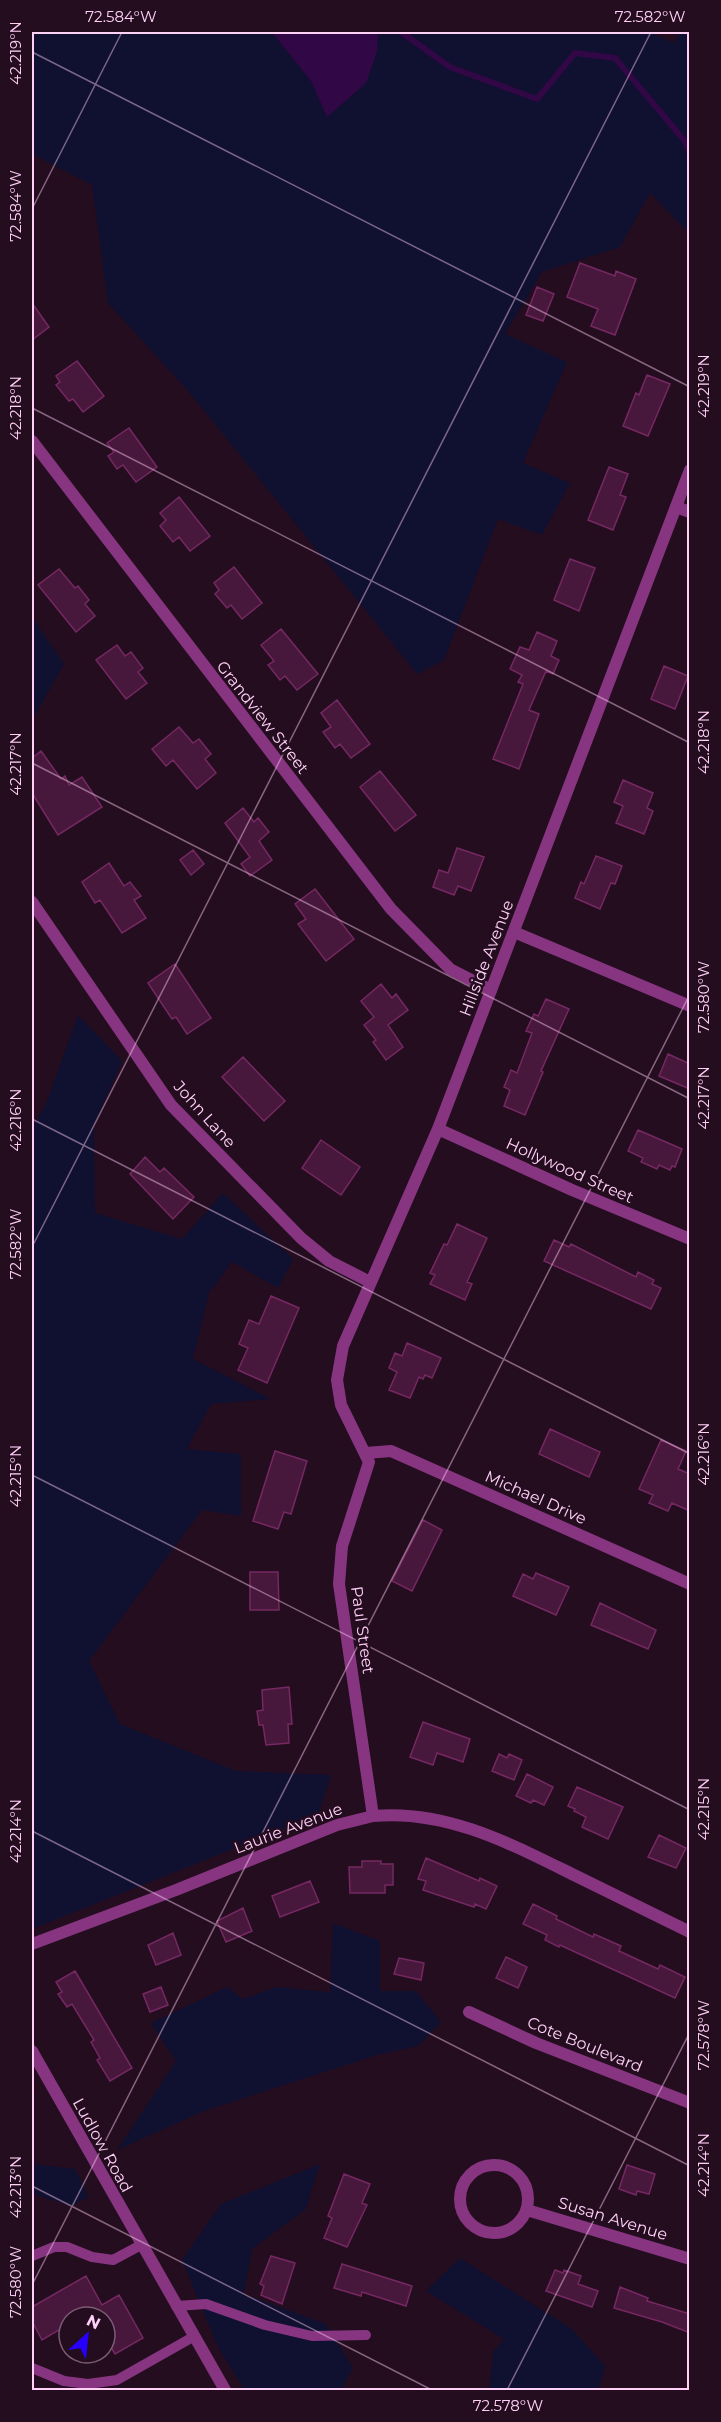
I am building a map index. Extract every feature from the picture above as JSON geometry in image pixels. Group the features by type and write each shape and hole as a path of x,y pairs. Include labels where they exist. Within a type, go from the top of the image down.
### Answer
{"street":[{"name":"Grandview Street","path":"32,441 391,909 450,969 490,990"},
{"name":"Hillside Avenue","path":"366,1453 353,1433 341,1405 337,1380 343,1346 438,1129 690,470"},
{"path":"676,507 690,512"},
{"name":"John Lane","path":"32,902 171,1105 301,1238 329,1261 370,1282"},
{"path":"514,932 690,1006"},
{"name":"Hollywood Street","path":"438,1129 572,1190 690,1239"},
{"name":"Michael Drive","path":"366,1453 391,1451 690,1584"},
{"name":"Paul Street","path":"366,1453 369,1462 368,1470 342,1546 339,1584 373,1816"},
{"name":"Laurie Avenue","path":"32,1944 176,1890 337,1825 373,1816 403,1815 424,1817 493,1836 690,1932"},
{"name":"Cote Boulevard","path":"469,2012 536,2043 690,2103"},
{"name":"Ludlow Road","path":"32,2051 225,2391"},
{"path":"489,2165 502,2166 513,2171 526,2185 527,2210 510,2230 497,2234 483,2232 471,2225 463,2214 460,2201 461,2188 468,2177 478,2169 489,2165"},
{"name":"Susan Avenue","path":"527,2210 690,2259"}],"lane":[{"path":"32,2256 54,2247 68,2247 92,2257 113,2260 144,2250"},
{"path":"176,2306 206,2304 265,2325 312,2336 366,2335"},
{"path":"32,2368 64,2381 88,2384 117,2380 194,2337"}],"shaded area":[{"path":"32,32 272,32 311,81 378,32 649,32 674,43 680,32 689,32 689,233 650,193 620,247 542,272 505,334 567,362 523,463 570,483 542,535 498,519 444,660 417,674 189,392 108,303 92,185 32,154"},
{"path":"272,32 378,32 377,52 366,83 327,117 311,81"},
{"path":"32,617 64,664 32,720"},
{"path":"78,1015 122,1061 94,1125 95,1213 182,1239 223,1193 293,1259 278,1288 232,1262 209,1293 193,1359 271,1399 211,1404 187,1449 241,1454 241,1516 202,1510 89,1661 120,1724 236,1771 331,1775 318,1815 32,1929 32,1126 46,1104"},
{"path":"333,1923 380,1941 380,1991 416,1991 441,2022 418,2046 377,2055 204,2111 117,2150 176,2061 151,2023 227,1987 243,1999 276,1987 330,1992"},
{"path":"32,2164 75,2169 89,2197 71,2206 37,2195 32,2197"},
{"path":"320,2164 306,2209 252,2249 244,2294 326,2324 353,2368 341,2390 244,2390 217,2345 182,2260 221,2204"},
{"path":"460,2258 572,2329 605,2366 599,2389 594,2387 592,2390 489,2390 493,2352 504,2339 426,2291"}],"building":[{"path":"580,263 615,276 616,271 636,279 615,335 591,326 598,309 567,297"},
{"path":"537,287 554,294 543,321 526,315"},
{"path":"32,303 49,327 32,340"},
{"path":"77,361 104,396 83,412 73,399 69,401 56,385 60,382 56,376"},
{"path":"647,375 670,384 648,436 623,426 636,393 639,395"},
{"path":"129,428 157,467 136,482 123,465 117,469 108,456 114,452 107,443"},
{"path":"609,467 628,474 620,495 626,497 613,530 588,520"},
{"path":"179,497 210,536 190,551 179,537 173,542 160,526 166,520 160,513"},
{"path":"570,559 595,568 579,611 554,600"},
{"path":"234,567 262,603 242,619 231,605 227,608 215,594 219,590 214,583"},
{"path":"59,569 75,588 78,586 89,600 85,604 95,616 76,632 38,585"},
{"path":"281,629 318,674 297,690 285,676 280,680 268,665 274,661 261,645"},
{"path":"537,632 557,641 551,656 559,660 553,674 546,671 529,710 539,714 519,769 493,759 523,684 518,682 522,675 510,669 520,647 529,650"},
{"path":"117,645 125,656 131,652 143,668 138,672 147,683 126,699 96,660"},
{"path":"664,666 688,676 675,709 651,699"},
{"path":"337,700 370,744 351,758 340,744 335,748 323,732 331,727 321,713"},
{"path":"179,727 193,743 199,739 211,754 205,759 216,773 197,789 173,760 166,766 152,749"},
{"path":"41,751 61,779 65,776 69,785 82,777 102,807 58,835 32,793 32,758"},
{"path":"380,771 416,815 395,831 360,787"},
{"path":"623,780 653,793 647,808 653,811 644,834 616,823 623,806 614,802"},
{"path":"243,808 254,822 258,818 269,832 259,841 272,860 250,876 241,864 250,857 225,823"},
{"path":"457,848 484,857 471,891 458,886 454,895 433,887 439,870 448,873"},
{"path":"193,850 204,864 191,875 180,860"},
{"path":"596,856 622,866 615,884 611,883 600,909 575,898"},
{"path":"109,863 124,886 130,882 141,896 134,900 146,918 122,933 100,900 95,903 82,882"},
{"path":"315,889 354,939 326,961 298,924 306,919 295,904"},
{"path":"175,964 211,1018 187,1034 176,1017 172,1019 148,983"},
{"path":"381,984 392,998 396,994 408,1010 388,1025 403,1047 386,1060 373,1042 376,1040 364,1025 374,1017 361,1001"},
{"path":"546,999 569,1009 541,1071 543,1072 525,1115 504,1106 510,1090 504,1087 511,1070 517,1073 532,1033 526,1031 534,1014 538,1016"},
{"path":"668,1054 690,1064 690,1089 659,1076"},
{"path":"243,1057 285,1101 264,1121 222,1077"},
{"path":"638,1130 682,1149 675,1167 672,1166 670,1170 659,1165 657,1169 641,1162 643,1158 628,1151"},
{"path":"321,1140 360,1167 341,1195 302,1168"},
{"path":"145,1157 160,1172 164,1168 194,1197 173,1219 130,1174"},
{"path":"457,1224 487,1238 467,1282 472,1284 465,1300 430,1284 435,1275 430,1273"},
{"path":"554,1240 569,1247 571,1244 636,1277 638,1272 654,1280 652,1284 661,1288 651,1309 544,1261"},
{"path":"271,1296 299,1308 267,1383 238,1370 248,1348 239,1344 249,1320 259,1324"},
{"path":"407,1343 441,1358 432,1378 425,1375 423,1379 419,1377 410,1398 389,1390 397,1372 389,1368 395,1353 402,1356"},
{"path":"550,1429 600,1452 589,1477 539,1454"},
{"path":"661,1440 686,1451 678,1469 690,1474 690,1511 672,1503 668,1511 649,1503 653,1495 639,1489"},
{"path":"275,1451 307,1461 291,1514 284,1512 278,1529 253,1521"},
{"path":"423,1520 442,1530 412,1591 392,1581"},
{"path":"250,1572 278,1572 279,1610 250,1610"},
{"path":"536,1573 569,1587 556,1615 513,1596 523,1574 533,1579"},
{"path":"600,1603 656,1630 648,1649 591,1625"},
{"path":"289,1687 292,1724 288,1724 289,1743 266,1745 263,1725 259,1725 257,1711 263,1710 262,1690"},
{"path":"423,1722 470,1739 463,1762 437,1753 433,1765 410,1757"},
{"path":"499,1754 507,1758 509,1754 522,1760 514,1780 492,1771"},
{"path":"527,1774 553,1787 544,1805 533,1800 531,1803 516,1796"},
{"path":"577,1787 623,1807 608,1839 582,1827 586,1817 568,1806"},
{"path":"659,1835 686,1848 676,1868 648,1857"},
{"path":"426,1858 479,1881 480,1878 497,1886 486,1909 423,1890 426,1881 418,1879"},
{"path":"362,1861 381,1861 381,1864 393,1864 393,1885 385,1885 385,1893 350,1893 349,1867 362,1867"},
{"path":"310,1881 319,1902 280,1917 272,1896"},
{"path":"533,1904 557,1916 556,1919 593,1937 594,1934 621,1946 619,1951 658,1969 660,1965 685,1977 675,1998 545,1940 547,1935 523,1924"},
{"path":"243,1908 252,1931 226,1942 217,1921"},
{"path":"173,1933 181,1955 156,1965 148,1945"},
{"path":"506,1957 527,1967 518,1988 496,1978"},
{"path":"399,1958 424,1963 421,1980 394,1974"},
{"path":"75,1971 132,2068 110,2081 97,2060 100,2058 91,2042 94,2040 72,2004 67,2007 58,1994 62,1992 56,1982"},
{"path":"161,1987 168,2005 150,2012 143,1994"},
{"path":"627,2165 655,2174 649,2194 637,2191 636,2195 619,2189"},
{"path":"344,2174 370,2184 362,2203 367,2205 347,2247 324,2238 332,2218 328,2216"},
{"path":"271,2256 295,2263 282,2304 261,2295 264,2286 260,2284"},
{"path":"342,2264 412,2286 406,2306 362,2292 361,2296 334,2288"},
{"path":"555,2270 563,2273 564,2270 581,2276 578,2284 598,2291 592,2307 546,2291"},
{"path":"86,2276 102,2305 57,2305 57,2331 42,2340 32,2321 32,2307"},
{"path":"620,2287 648,2298 647,2301 690,2314 690,2333 614,2308"},
{"path":"119,2295 143,2338 117,2353 117,2305 102,2305"}],"waterway":[{"path":"401,32 450,67 537,99 575,53 615,58 684,140 690,153"}]}
